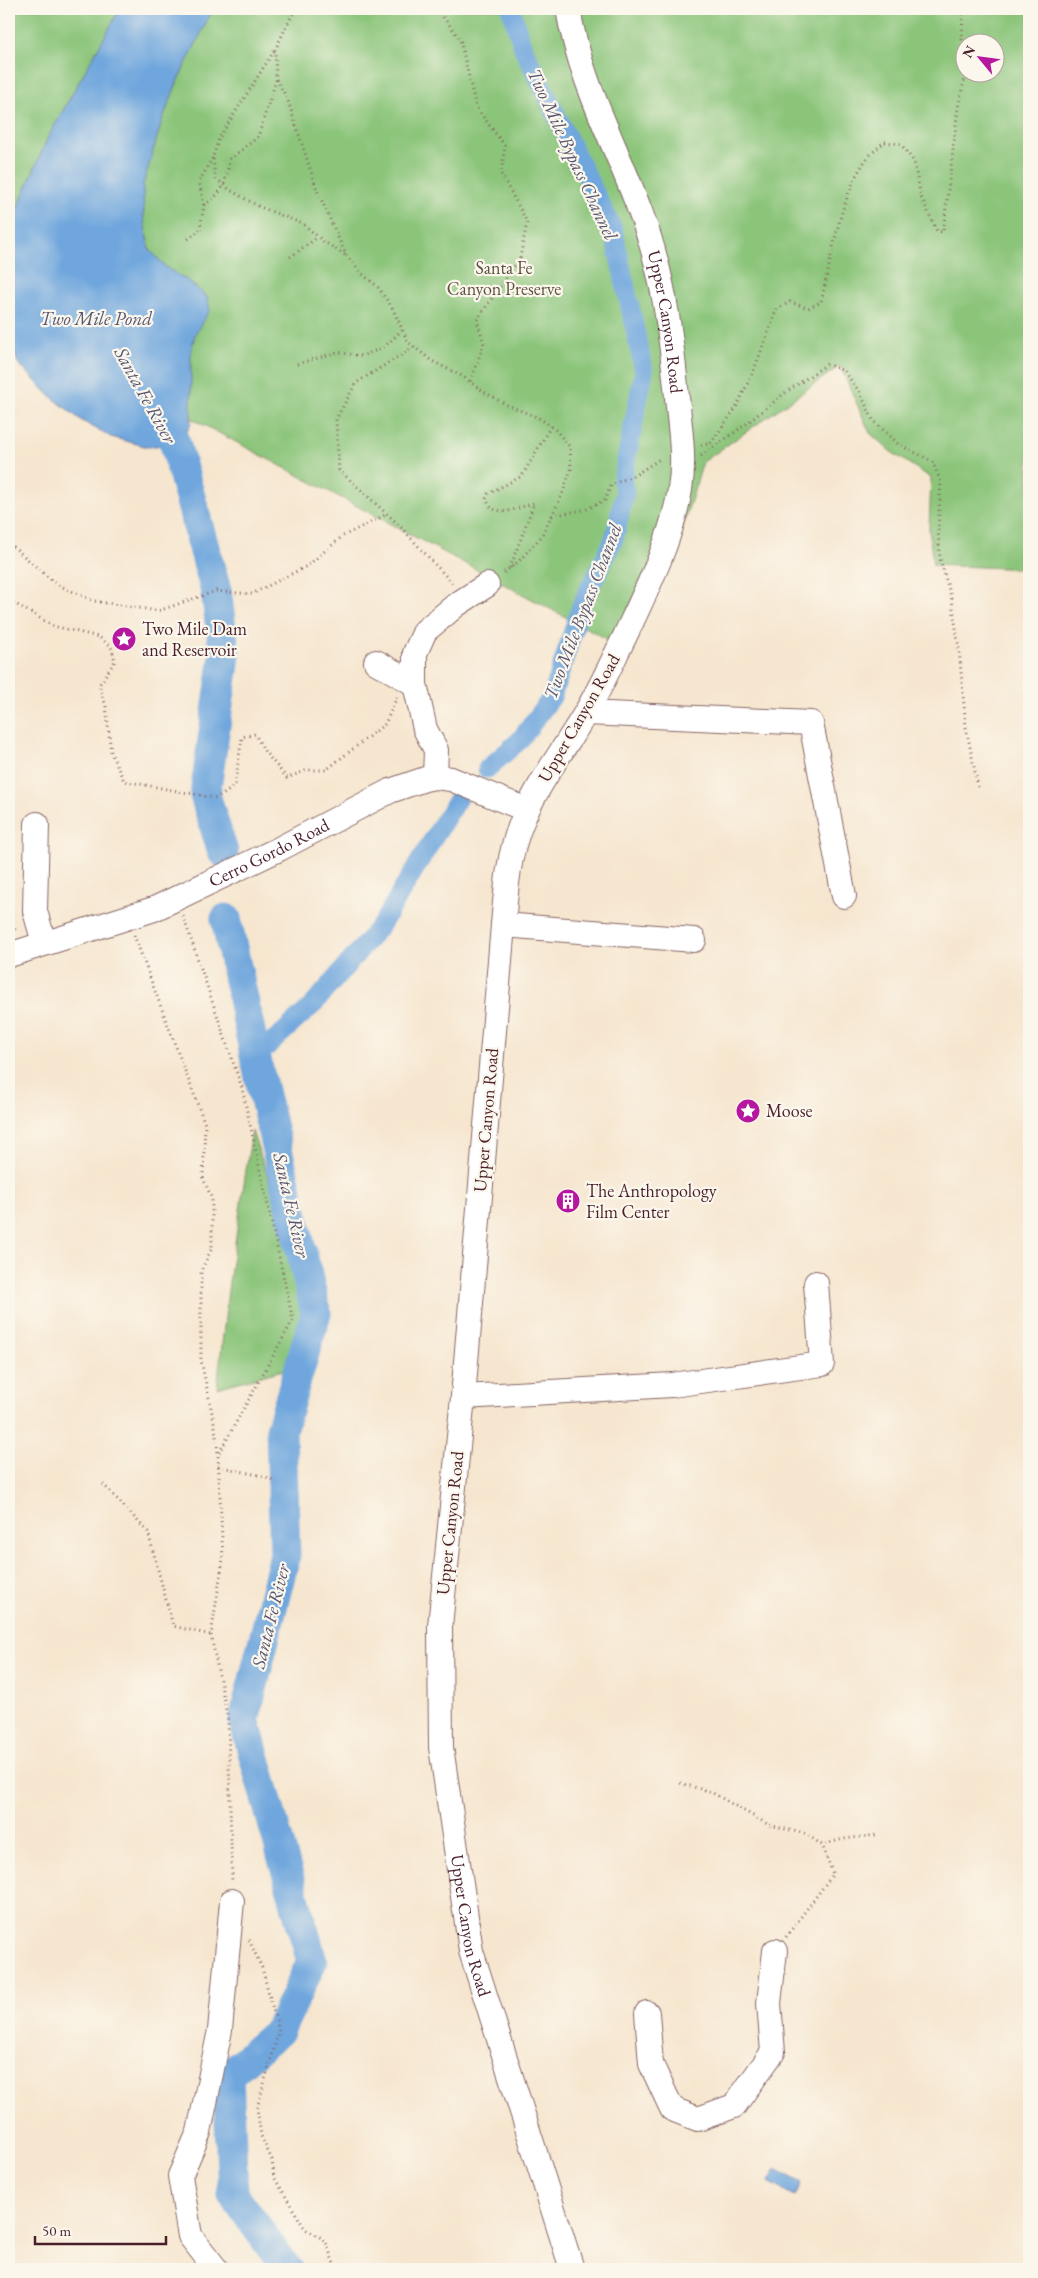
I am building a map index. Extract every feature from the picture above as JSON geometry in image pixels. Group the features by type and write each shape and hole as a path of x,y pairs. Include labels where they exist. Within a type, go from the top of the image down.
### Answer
{"street":[{"name":"Upper Canyon Road","path":"568,9 578,58 641,212 660,279 673,355 683,456 674,516 654,573 586,713 544,778 527,810 514,843 510,861 463,1397 440,1626 442,1747 471,1951 572,2269"},
{"path":"488,585 466,598 425,631 415,653 415,684 425,729 436,750 443,778 527,810"},
{"path":"384,667 415,684"},
{"path":"586,713 811,723 844,896"},
{"name":"Cerro Gordo Road","path":"9,955 154,909 279,849 390,792 443,778"},
{"path":"37,824 35,911 44,943"},
{"path":"503,925 694,940"},
{"path":"463,1397 672,1385 822,1364 816,1282"},
{"path":"216,2269 190,2236 180,2176 199,2132 220,2030 232,1900"},
{"path":"647,2013 651,2064 672,2109 698,2119 734,2106 773,2052 769,2003 779,1946"}],"path":[{"path":"188,239 200,230 204,205 199,182 213,157 219,138 275,50 294,9"},
{"path":"437,9 460,39 476,107 506,146 501,174 527,222 520,258 477,320 484,344 470,382"},
{"path":"962,32 963,9"},
{"path":"204,205 217,197 225,185 230,159 258,138 276,79 275,50"},
{"path":"276,79 287,98 317,190 346,255 361,273 377,286 392,308 408,342 432,360 507,405 537,417 551,426 570,447 571,468 562,496 541,537 510,568 488,585"},
{"path":"683,456 710,444 736,408 754,370 777,309 790,302 808,308 821,302 838,226 852,188 866,160 884,142 901,144 914,162 922,197 937,231 943,232 958,108 964,82"},
{"path":"213,157 215,178 258,206 303,224 318,237 346,255"},
{"path":"290,257 318,237"},
{"path":"297,364 338,352 360,356 383,348 402,330"},
{"path":"414,347 356,384 336,419 339,470 387,514 466,598"},
{"path":"552,516 587,508 606,500 611,486 635,475 659,460 669,449 683,456 717,446 785,393 827,364 844,371 859,391 873,420 898,444 932,461 941,482 938,529 940,559 952,600 959,649 966,727 978,787"},
{"path":"510,568 534,502 506,512 492,509 486,499 488,494 522,476 551,426"},
{"path":"9,543 56,584 94,601 158,611 216,591 252,594 307,566 344,536 387,514"},
{"path":"9,600 53,626 99,637 112,646 114,661 100,685 106,706 111,753 124,781 198,795 215,798 226,793 235,784 242,737 255,734 265,752 286,778 307,770 326,770 385,724 400,691 384,667"},
{"path":"177,899 242,1088 293,1320 218,1455"},
{"path":"127,918 205,1124 204,1178 212,1199 212,1248 200,1271 201,1360 215,1427 218,1455 223,1559 211,1635 228,1720 232,1900"},
{"path":"218,1466 266,1477 275,1482"},
{"path":"102,1484 148,1532 173,1626 211,1635"},
{"path":"680,1782 711,1792 769,1825 806,1834 822,1845 833,1874 779,1946"},
{"path":"822,1845 843,1839 878,1835"},
{"path":"247,1934 262,1968 279,2031 257,2108 261,2136 272,2160 274,2177 305,2229 325,2240 336,2269"}],"green space":[{"name":"Santa Fe Canyon Preserve","path":"9,9 1029,9 1029,569 933,565 929,528 931,478 890,451 870,433 840,366 703,462 672,561 624,648 172,408 9,317"},
{"path":"252,1131 288,1237 305,1313 290,1368 217,1388 229,1282"}],"water":[{"name":"Two Mile Pond","path":"120,9 213,9 178,80 162,121 143,185 144,220 149,249 167,268 187,280 207,297 210,310 195,334 191,352 191,424 184,437 175,443 148,447 111,437 82,421 48,394 18,363 9,340 9,228 48,137"},
{"path":"776,2169 802,2183 794,2196 769,2182"}],"waterway":[{"name":"Two Mile Bypass Channel","path":"487,769 520,740 552,697 581,606 614,539 625,492 622,481 644,371 613,229 523,48 511,9"},
{"name":"Santa Fe River","path":"154,406 175,443 216,591 225,656 205,795 223,852"},
{"name":"Two Mile Bypass Channel","path":"256,1057 313,1005 381,925 458,798"},
{"name":"Santa Fe River","path":"226,919 260,1078 316,1313 281,1430 285,1555 244,1720 312,1961 279,2031 228,2075 233,2194 287,2269"}],"place":[{"name":"Two Mile Dam and Reservoir","path":"124,639"},
{"name":"Moose","path":"748,1111"},
{"name":"The Anthropology Film Center","path":"568,1201"}]}
